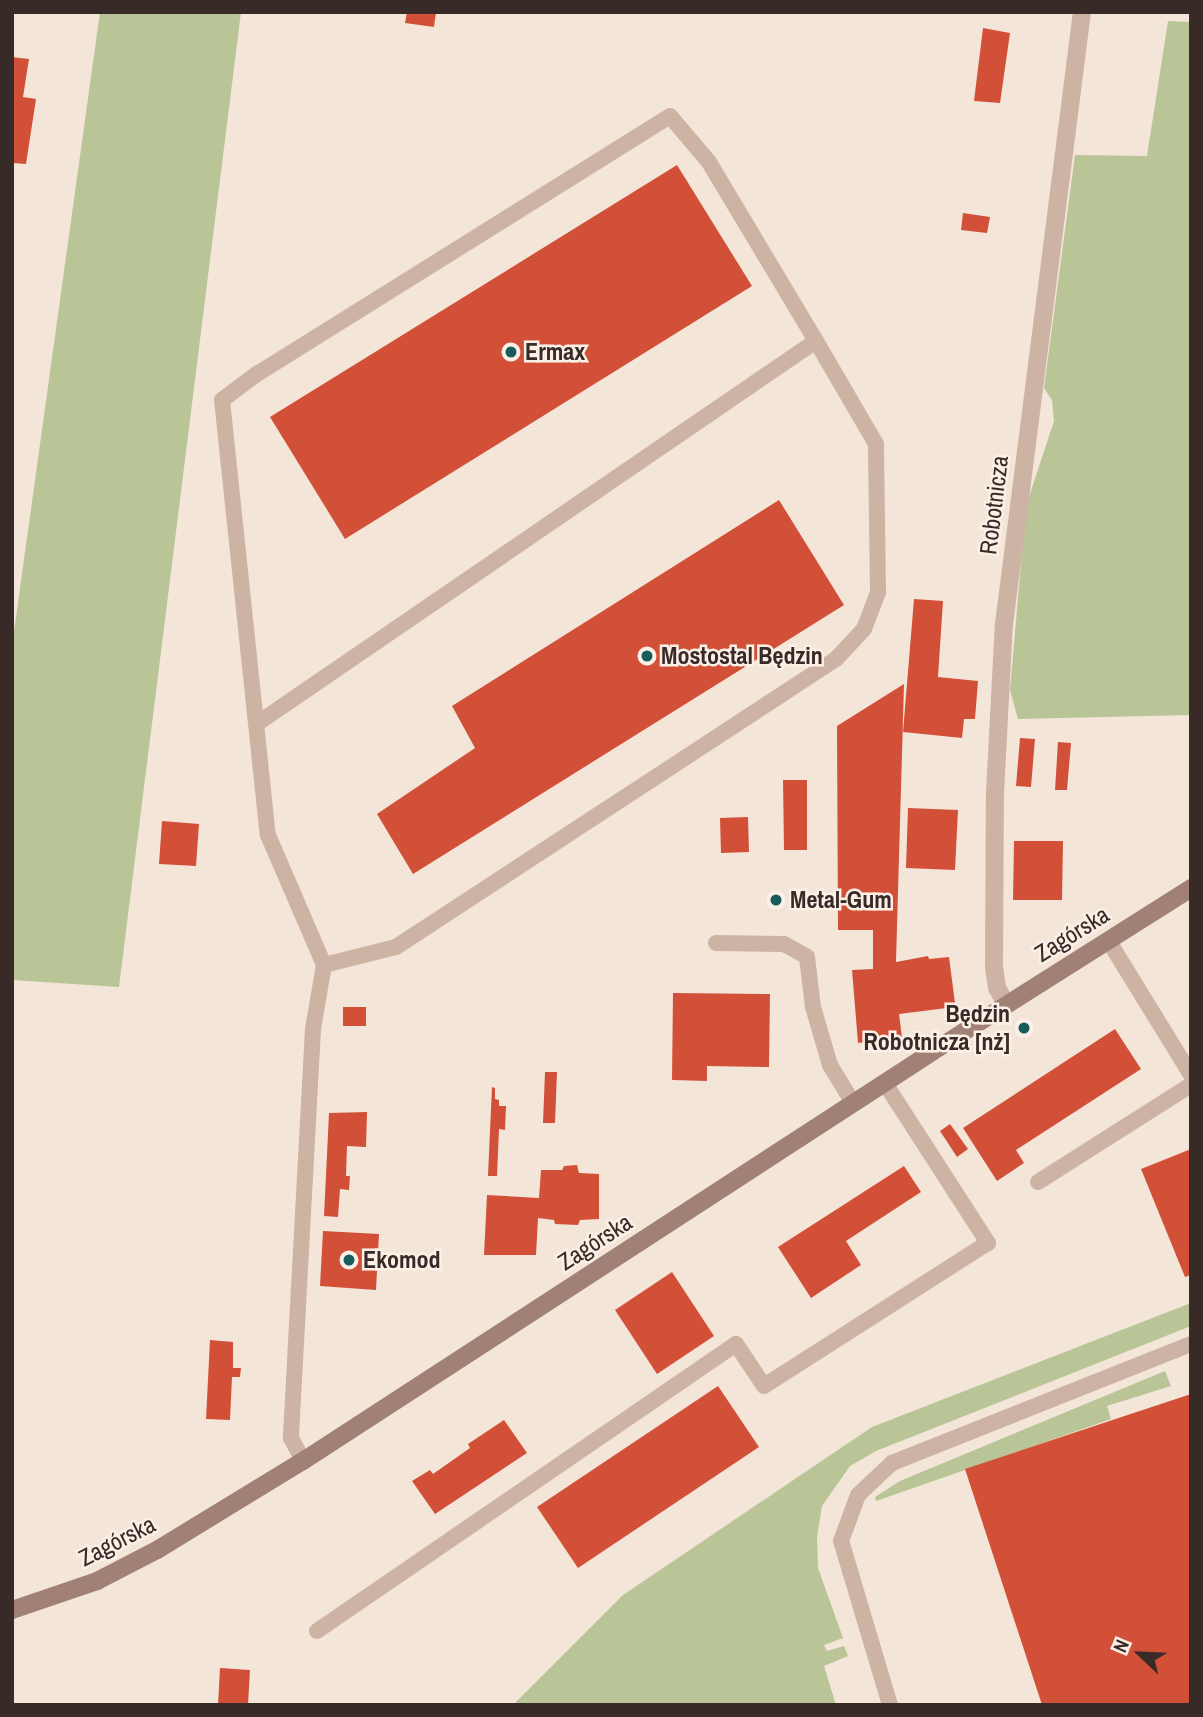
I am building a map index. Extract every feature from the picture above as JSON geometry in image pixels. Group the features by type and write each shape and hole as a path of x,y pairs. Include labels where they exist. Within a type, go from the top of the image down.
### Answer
{"street":[{"name":"Robotnicza","path":"1006,1004 997,988 993,966 995,793 1004,624 1082,12"},
{"name":"Zagórska","path":"12,1610 97,1581 157,1550 303,1461 1006,1004 1191,888"}],"lane":[{"path":"303,1461 291,1438 313,1028 324,965 268,835 222,400 258,373 670,116 709,162 876,444 878,592 864,629 836,659 396,947 324,965"},
{"path":"258,723 816,341"},
{"path":"1108,940 1191,1075"},
{"path":"716,943 784,944 807,957 813,1007 830,1065 853,1104"},
{"path":"317,1631 736,1344 764,1386 988,1243 885,1083"},
{"path":"1038,1182 1191,1085"},
{"path":"890,1705 841,1541 858,1495 891,1464 1191,1344"}],"green space":[{"path":"100,12 241,12 119,987 12,980 12,646"},
{"path":"1168,21 1191,22 1191,715 1018,719 1010,690 1026,506 1054,421 1052,400 1044,388 1075,155 1147,156"},
{"path":"1191,1303 1191,1326 876,1451 850,1466 822,1506 817,1537 818,1568 843,1638 824,1645 827,1651 844,1646 848,1656 824,1666 836,1705 513,1705 623,1595 872,1427"},
{"path":"1165,1371 1171,1386 1107,1406 1111,1419 876,1501 875,1497 900,1481"}],"building":[{"path":"407,12 436,12 434,27 405,23"},
{"path":"983,28 1010,33 1000,103 974,101"},
{"path":"12,57 29,59 23,97 36,99 26,164 12,163"},
{"name":"Ermax","path":"677,165 752,286 345,539 270,417"},
{"path":"963,213 990,217 987,233 961,230"},
{"name":"Mostostal Będzin","path":"779,500 844,605 413,874 377,814 475,748 452,706"},
{"path":"914,599 943,601 938,677 978,681 975,719 964,719 962,738 903,732"},
{"path":"904,684 896,962 928,956 929,959 949,957 955,1003 947,1008 899,1014 902,1038 858,1043 852,970 873,969 873,930 838,930 837,726"},
{"path":"1020,738 1035,739 1031,787 1016,786"},
{"path":"1058,742 1071,743 1067,790 1055,790"},
{"path":"783,780 807,780 807,850 784,850"},
{"path":"908,808 958,810 955,870 906,868"},
{"path":"748,817 749,852 721,853 720,818"},
{"path":"162,821 199,824 196,866 159,864"},
{"path":"1014,841 1063,841 1062,900 1013,900"},
{"path":"673,993 770,994 769,1067 707,1066 707,1081 672,1080"},
{"path":"343,1007 366,1007 366,1026 343,1026"},
{"path":"1115,1029 1141,1069 1016,1150 1024,1163 997,1181 963,1128"},
{"path":"545,1072 557,1072 555,1123 543,1123"},
{"path":"492,1087 495,1088 495,1099 499,1100 499,1106 506,1106 505,1130 499,1129 497,1176 488,1176"},
{"path":"367,1112 366,1147 347,1146 346,1176 350,1176 349,1190 340,1189 338,1217 324,1216 329,1113"},
{"path":"950,1124 968,1149 957,1157 940,1131"},
{"path":"1191,1149 1191,1275 1185,1277 1141,1169"},
{"path":"577,1165 579,1173 599,1174 599,1219 580,1220 578,1225 555,1224 554,1220 538,1218 536,1255 484,1255 487,1195 539,1198 541,1170 562,1170 564,1166"},
{"path":"904,1166 921,1192 846,1241 861,1265 811,1298 778,1247"},
{"name":"Ekomod","path":"323,1231 379,1234 376,1290 320,1286"},
{"path":"672,1272 714,1336 657,1374 615,1310"},
{"path":"210,1340 233,1342 233,1368 241,1368 240,1377 232,1377 230,1420 206,1419"},
{"path":"718,1386 759,1447 578,1568 537,1507"},
{"path":"1191,1394 1191,1705 1042,1705 965,1469"},
{"path":"504,1420 527,1453 435,1514 412,1481 430,1470 433,1474 470,1448 468,1444"},
{"path":"220,1668 250,1670 248,1705 218,1705"}],"place":[{"name":"Ermax","path":"511,352"},
{"name":"Mostostal Będzin","path":"647,656"},
{"name":"Metal-Gum","path":"776,900"},
{"name":"Będzin Robotnicza [nż]","path":"1024,1028"},
{"name":"Ekomod","path":"349,1260"}]}
